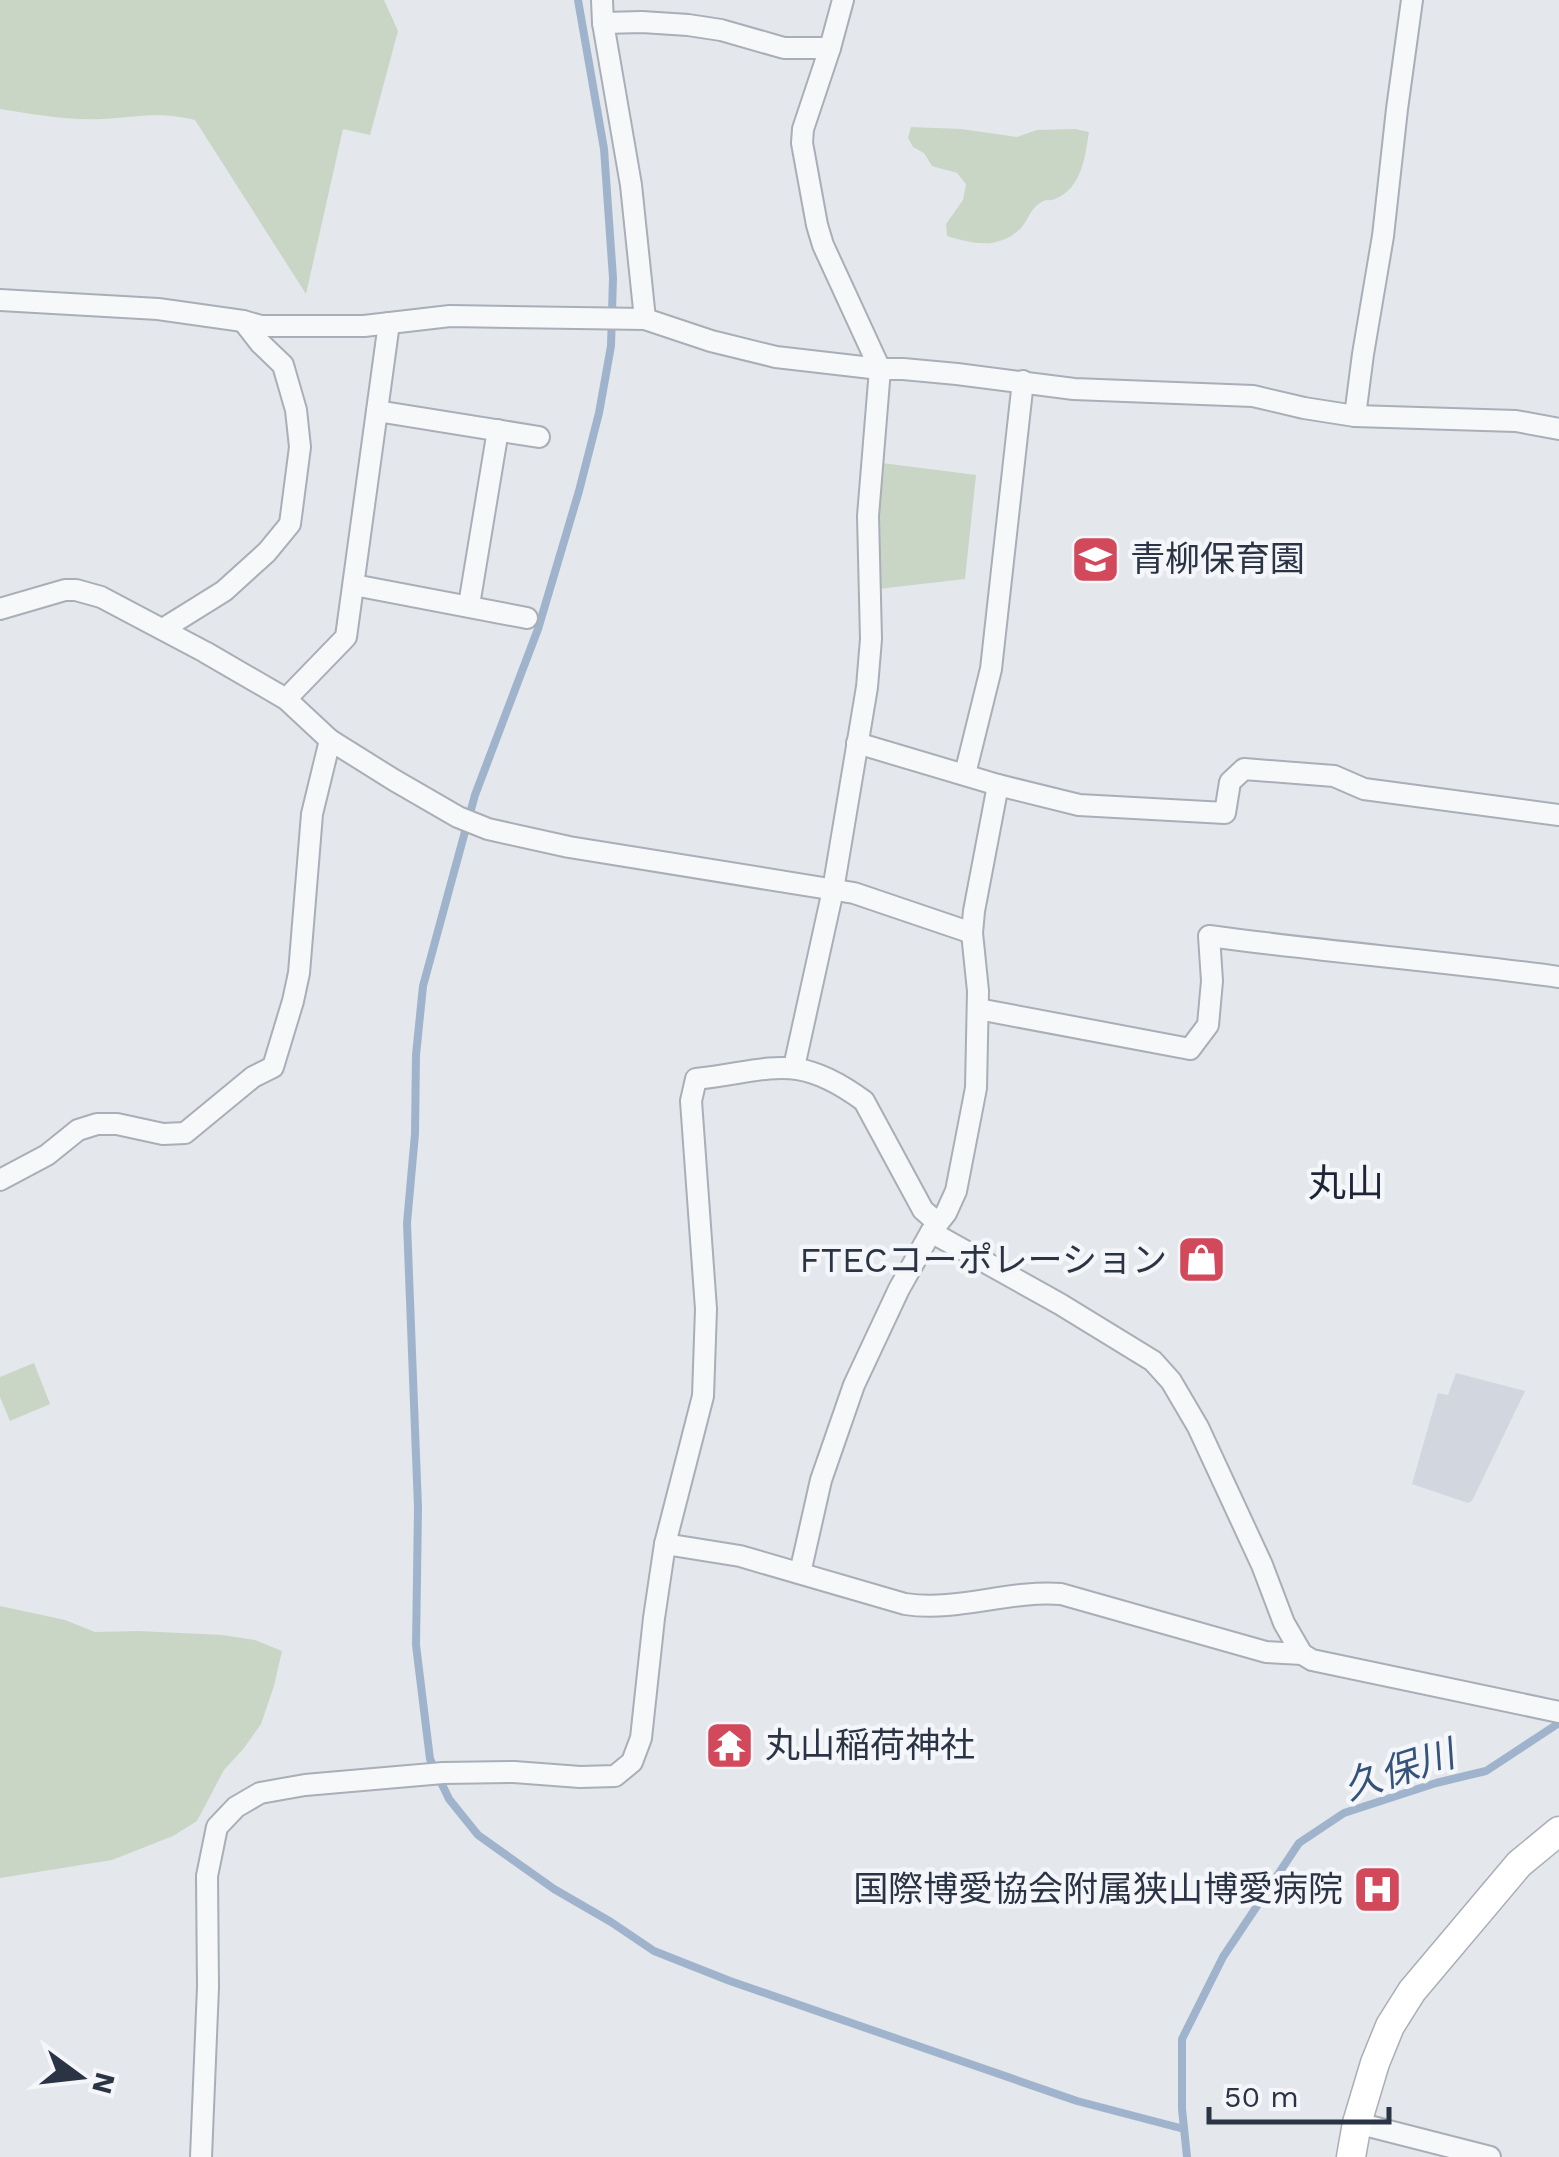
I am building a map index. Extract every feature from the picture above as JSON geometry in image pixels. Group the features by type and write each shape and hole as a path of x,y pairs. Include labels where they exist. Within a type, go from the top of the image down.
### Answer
{"main road":[{"path":"1352,2157 1357,2122 1374,2063 1390,2026 1412,1991 1518,1864 1559,1830"}],"street":[{"path":"602,0 631,185 640,319"},
{"path":"794,1067 833,890 868,686 872,640 868,516 880,370 823,245 802,143 805,117 843,0"},
{"path":"1356,416 1412,0"},
{"path":"603,23 688,25 722,30 784,48 830,48"},
{"path":"0,300 158,309 261,326 364,326 450,316 640,319 776,357 880,370 903,369 1074,389 1253,396 1356,416 1516,422 1559,429"},
{"path":"163,629 224,591 267,552 290,524 300,446 296,410 283,365 243,321"},
{"path":"286,699 346,638 389,323"},
{"path":"965,774 991,669 1023,381"},
{"path":"377,411 539,436"},
{"path":"469,605 498,430"},
{"path":"354,585 527,618"},
{"path":"0,608 66,590 101,597 286,699 330,740 458,817 488,829 569,847 854,893 972,933"},
{"path":"0,1180 47,1155 78,1130 96,1124 117,1124 162,1134 184,1133 253,1077 273,1067 299,973 312,814 330,740"},
{"path":"856,742 1078,805 1225,813 1230,782 1244,769 1334,776 1364,789 1559,815"},
{"path":"800,1573 821,1480 854,1385 899,1290 956,1191 976,1088 974,911 998,785"},
{"path":"978,1009 1190,1049 1208,1025 1212,981 1210,936 1559,977"},
{"path":"201,2157 208,1987 207,1876 217,1827 236,1807 260,1794 305,1785 437,1774 615,1776 632,1762 641,1738 665,1544 703,1396 706,1309 691,1101 696,1079 764,1067 794,1067 814,1072 864,1101 934,1227 1153,1361 1171,1381 1198,1426 1284,1624 1302,1654"},
{"path":"665,1544 740,1556 924,1607 1034,1592 1061,1594 1266,1652 1302,1654 1312,1660 1559,1712"},
{"path":"1357,2122 1490,2157"}],"shaded area":[{"path":"1456,1373 1525,1391 1468,1503 1412,1484 1438,1393 1448,1395"}],"green space":[{"path":"0,0 384,0 398,31 370,135 343,129 306,294 195,120 159,115 77,119 0,109"},
{"path":"911,127 1017,137 1037,130 1089,132 1081,171 1071,187 1055,199 1037,205 1012,235 986,243 947,236 946,224 963,200 966,184 957,173 932,166 924,153 913,147 908,138"},
{"path":"882,463 976,475 965,579 878,589"},
{"path":"34,1363 50,1404 10,1421 0,1397 0,1377"},
{"path":"0,1606 65,1620 95,1632 222,1635 255,1640 282,1651 261,1724 224,1770 197,1821 173,1836 112,1860 0,1878"}],"waterway":[{"path":"578,0 604,149 613,278 611,346 579,491 538,629 475,795 423,986 416,1055 415,1134 407,1223 418,1507 416,1645 430,1759 449,1799 478,1835 554,1889 654,1951 1077,2101 1184,2129"},
{"name":"久保川","path":"1187,2157 1182,2039 1223,1957 1299,1843 1344,1813 1486,1771 1556,1725"}],"place":[{"name":"青柳保育園","path":"1095,559"},
{"name":"FTECコーポレーション","path":"1202,1260"},
{"name":"丸山稲荷神社","path":"730,1745"},
{"name":"国際博愛協会附属狭山博愛病院","path":"1378,1889"}],"district":[{"name":"丸山","path":"1346,1183"}]}
